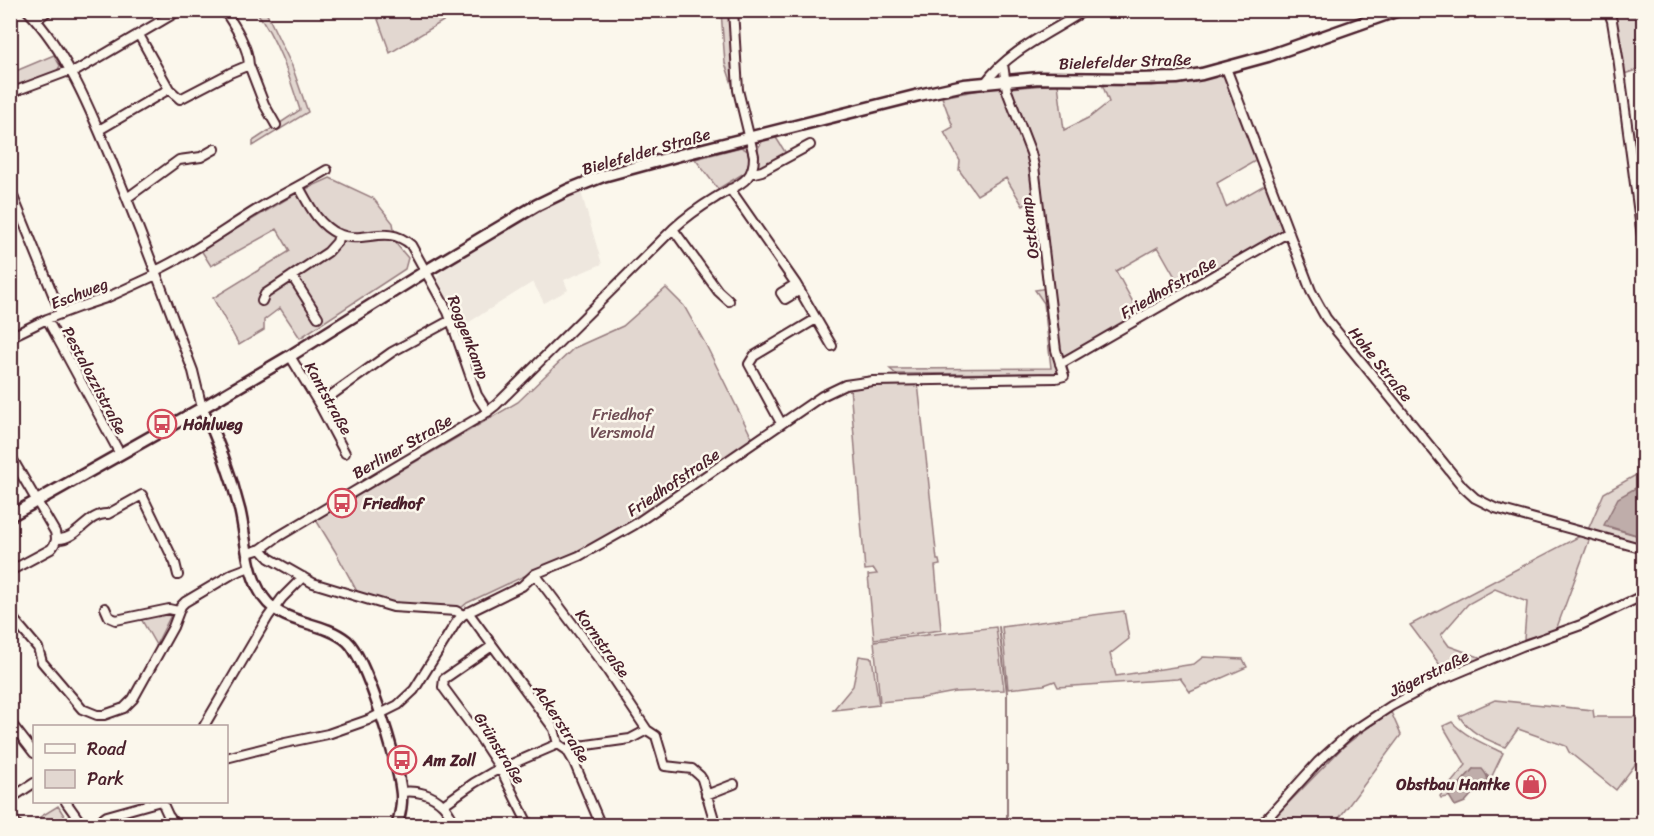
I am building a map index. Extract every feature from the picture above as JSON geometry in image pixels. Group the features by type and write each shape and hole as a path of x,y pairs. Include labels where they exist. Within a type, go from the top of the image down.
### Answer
{"main road":[{"name":"Bielefelder Straße","path":"10,516 202,408 537,205 603,176 680,154 964,86 1039,78 1177,78 1226,68 1307,43 1399,10"}],"street":[{"path":"27,10 47,34 69,71 99,130 127,198 193,371 202,408 226,463 239,510 250,567 258,590 273,609 291,619 334,632 348,642 358,656 381,714 400,778 401,810 397,825"},
{"path":"36,20 49,10"},
{"path":"10,93 69,71 76,71 180,10"},
{"path":"224,10 239,35 264,104 276,125"},
{"path":"733,10 738,90 754,156 751,172"},
{"path":"985,83 993,73 1021,50 1085,10"},
{"path":"1608,10 1612,21 1619,68 1643,244 1644,271"},
{"path":"139,35 169,89 180,99 249,65"},
{"name":"Ostkamp","path":"1003,64 1007,91 1035,166 1056,350 1064,376"},
{"name":"Hohe Straße","path":"1226,68 1311,291 1326,318 1463,487 1475,498 1495,508 1644,549"},
{"path":"99,130 169,89"},
{"name":"Berliner Straße","path":"248,553 261,549 488,412 692,212 741,184 751,172 762,171 810,145"},
{"path":"127,198 179,160 201,157 215,149"},
{"name":"Eschweg","path":"10,337 47,319 106,298 155,273 327,170"},
{"path":"262,301 265,294 328,252 337,242 339,234 324,225 313,212 299,187"},
{"path":"730,189 798,287 832,346"},
{"path":"11,194 61,314"},
{"path":"673,229 718,291 729,301"},
{"name":"Friedhofstraße","path":"1060,364 1289,232"},
{"name":"Roggenkamp","path":"339,234 363,236 394,234 411,245 451,320 477,395 488,412"},
{"path":"292,276 318,317"},
{"name":"Pestalozzistraße","path":"47,319 120,454"},
{"path":"781,423 749,364 754,356 816,319"},
{"path":"319,404 392,352 451,320"},
{"name":"Kantstraße","path":"290,356 345,453"},
{"name":"Friedhofstraße","path":"466,613 522,586 535,574 579,555 634,525 781,423 829,392 845,385 860,382 1064,376"},
{"path":"10,454 57,539"},
{"path":"57,539 62,539 82,528 85,523 102,513 108,514 142,495 175,563 178,575"},
{"path":"10,570 14,570 51,549 57,539"},
{"path":"261,549 269,558 324,586 393,607 466,613"},
{"path":"10,615 38,648 42,662 82,709 97,715 104,715 124,708 133,699 173,627 178,611 185,602 234,573 250,567"},
{"name":"Kornstraße","path":"535,574 605,667 647,730"},
{"path":"205,725 273,609 303,577"},
{"name":"Jägerstraße","path":"1260,825 1318,762 1350,733 1391,706 1438,681 1522,646 1581,625 1644,595"},
{"path":"105,608 109,616 116,620 170,609 178,611"},
{"path":"228,757 328,734 381,714 398,705 414,690 457,621 466,613"},
{"name":"Ackerstraße","path":"466,613 554,729 558,744 567,750 574,762 601,825"},
{"name":"Grünstraße","path":"492,646 444,679 443,687 501,768 529,825"},
{"path":"10,722 33,752"},
{"path":"567,750 572,747 630,739 647,730 656,736 665,766 692,770 702,779 716,825"},
{"path":"443,805 474,783 501,768 558,744"},
{"path":"10,799 33,784"},
{"path":"706,795 734,784"},
{"path":"402,792 414,791 425,794 443,805 456,825"},
{"path":"67,803 83,825"},
{"path":"93,825 107,816 150,803"},
{"path":"163,803 176,825"},
{"path":"10,816 18,825"}],"shaded area":[{"path":"581,192 602,264 564,280 568,290 544,303 533,282 463,326 437,279 441,271 534,214"},
{"path":"1643,486 1643,537 1604,525 1618,498"},
{"path":"1473,769 1482,769 1486,774 1488,779 1484,791 1472,794 1465,802 1455,806 1449,796"}],"green space":[{"path":"375,10 460,11 390,53"},
{"path":"256,11 265,11 268,16 292,66 308,112 253,146 253,141 300,110 277,46"},
{"path":"721,11 730,11 733,87 725,63"},
{"path":"1611,11 1643,11 1643,68 1624,74"},
{"path":"54,55 60,66 57,71 11,90 11,73"},
{"path":"1224,75 1257,160 1217,183 1226,207 1266,184 1283,228 1279,234 1183,291 1158,247 1116,271 1140,315 1066,358 1061,354 1040,176 1033,149 1009,88 1058,84 1064,130 1090,117 1109,102 1102,84 1152,86"},
{"path":"996,87 1003,88 1028,152 1037,198 1023,206 1006,178 977,195 959,170 960,161 944,132 953,127 942,97"},
{"path":"775,136 787,155 762,168 757,166 758,148 763,140"},
{"path":"741,147 748,151 749,161 746,172 718,189 695,159"},
{"path":"330,178 373,198 393,223 397,245 408,258 405,269 300,338 280,308 264,320 264,330 239,345 213,298 290,251 277,229 211,266 201,250 295,194"},
{"name":"Friedhof Versmold","path":"666,288 684,306 753,440 632,523 467,603 461,608 402,605 359,595 316,520 518,402 574,348 623,326"},
{"path":"1047,288 1058,373 896,374 890,369 1051,368 1044,303 1035,290"},
{"path":"918,383 937,560 940,565 935,566 941,630 874,639 868,575 877,574 874,569 865,570 850,387"},
{"path":"1643,471 1643,486 1639,486 1604,526 1643,537 1643,547 1587,532 1604,493"},
{"path":"1580,536 1590,538 1556,630 1524,639 1527,602 1495,589 1468,604 1441,635 1449,646 1482,658 1446,673 1410,625"},
{"path":"1124,611 1129,639 1110,654 1116,676 1194,664 1203,657 1243,659 1247,667 1190,692 1180,678 1058,687 1055,681 1044,685 1008,689 1002,627"},
{"path":"166,612 170,614 170,617 156,645 140,617"},
{"path":"996,627 1004,690 955,692 880,702 874,641"},
{"path":"859,656 872,658 879,705 833,710 853,686"},
{"path":"1495,700 1593,710 1594,717 1643,717 1643,754 1616,790 1569,752 1566,746 1518,729 1505,747 1474,732 1459,716"},
{"path":"1391,712 1401,735 1334,825 1267,825 1343,747"},
{"path":"1452,722 1470,736 1503,753 1492,776 1496,788 1488,782 1488,776 1473,769 1448,797 1441,798 1440,796 1466,765 1443,726"},
{"path":"58,806 70,825 27,825"}],"waterway":[{"path":"999,627 1007,693 1007,826"}],"place":[{"name":"Hohlweg","path":"162,424"},
{"name":"Friedhof","path":"342,503"},
{"name":"Am Zoll","path":"402,760"},
{"name":"Obstbau Hantke","path":"1531,784"}]}
